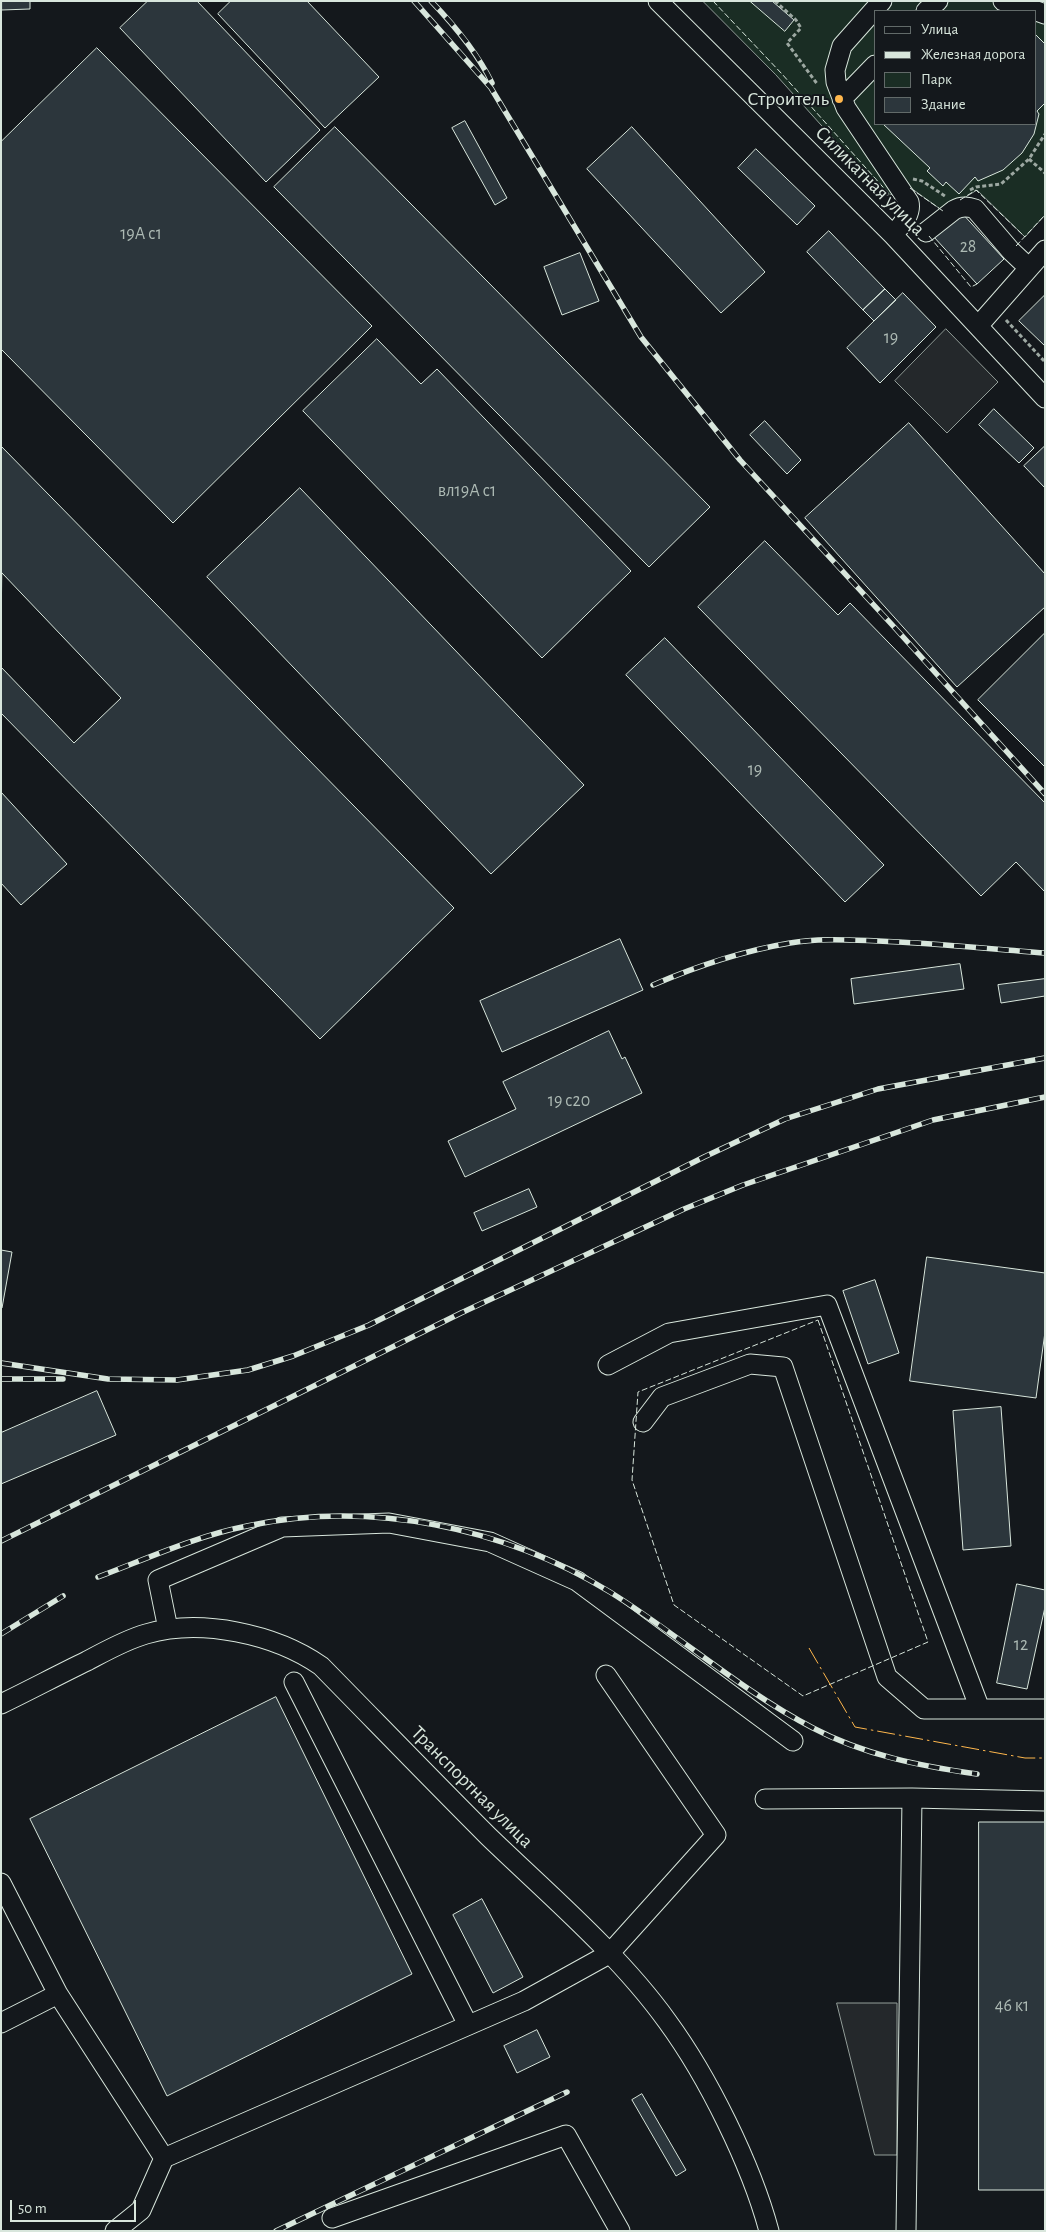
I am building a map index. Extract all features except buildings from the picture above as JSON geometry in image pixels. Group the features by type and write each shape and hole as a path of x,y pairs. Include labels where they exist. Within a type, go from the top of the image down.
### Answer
{"street":[{"name":"Силикатная улица","path":"658,1 893,235 979,325 1045,398"},
{"path":"882,1 842,46 835,70 842,100 909,202 910,209 893,235"},
{"path":"927,10 938,1"},
{"path":"1003,1 1020,4 1035,10"},
{"path":"842,100 874,66"},
{"path":"926,232 959,208 975,209 1011,251 1029,268"},
{"path":"979,325 1045,250"},
{"path":"608,1365 669,1333 827,1305 980,1709"},
{"path":"643,1422 662,1397 750,1364 783,1367 887,1677 924,1709 1045,1709"},
{"path":"168,1629 158,1580 282,1527 389,1523 490,1542 577,1581 793,1741"},
{"name":"Транспортная улица","path":"1,1704 122,1643 144,1634 168,1629 203,1629 258,1637 279,1642 301,1652 321,1666 443,1791 609,1954 667,2021 710,2090 762,2207 769,2231"},
{"path":"115,2231 140,2210 164,2158 524,2001 609,1954 716,1835 606,1675"},
{"path":"294,1682 468,2025"},
{"path":"906,2231 912,1798"},
{"path":"765,1799 912,1798 1045,1801"},
{"path":"1,1883 58,1994 164,2158"},
{"path":"1,2023 58,1994"},
{"path":"332,2218 566,2135 620,2231"}],"path":[{"path":"775,1 796,20 801,28 787,43 820,89"},
{"path":"968,191 976,187 1001,184 1029,159 1045,134"},
{"path":"1029,159 1045,173"},
{"path":"898,183 914,179 922,181 952,200"}],"green space":[{"name":"Строитель","path":"703,1 1045,1 1045,215 1025,237 977,190 943,211 908,186 890,195 884,195 776,75"}],"shaded area":[{"path":"946,329 998,382 947,433 895,381"},
{"path":"837,2003 897,2003 897,2155 875,2155"}],"railway":[{"path":"414,1 491,88 641,337 740,460 1045,794"},
{"path":"431,1 465,40 480,61 492,83"},
{"path":"653,985 703,965 737,955 772,946 812,940 899,942 1045,953"},
{"path":"1,1363 108,1379 177,1380 248,1370 293,1356 369,1325 704,1157 785,1119 878,1089 1045,1058"},
{"path":"1,1541 461,1313 684,1209 743,1185 933,1120 1045,1097"},
{"path":"1,1379 63,1379"},
{"path":"98,1577 171,1548 247,1526 294,1519 341,1516 388,1518 435,1525 481,1536 526,1551 569,1569 636,1609 760,1697 832,1737 893,1758 977,1774"},
{"path":"1,1634 63,1596"},
{"path":"276,2231 567,2092"}],"fence":[{"path":"713,1 782,74 890,195"},
{"path":"910,188 943,211"},
{"path":"960,200 976,190 1025,237"},
{"path":"1016,246 1045,215"},
{"path":"929,236 971,287 977,284"},
{"path":"818,1320 928,1642 803,1696 674,1605 632,1480 638,1392 818,1320"}],"power":[{"path":"809,1648 855,1727 1025,1758 1045,1758"}],"place":[{"name":"Строитель","path":"839,99"}]}
